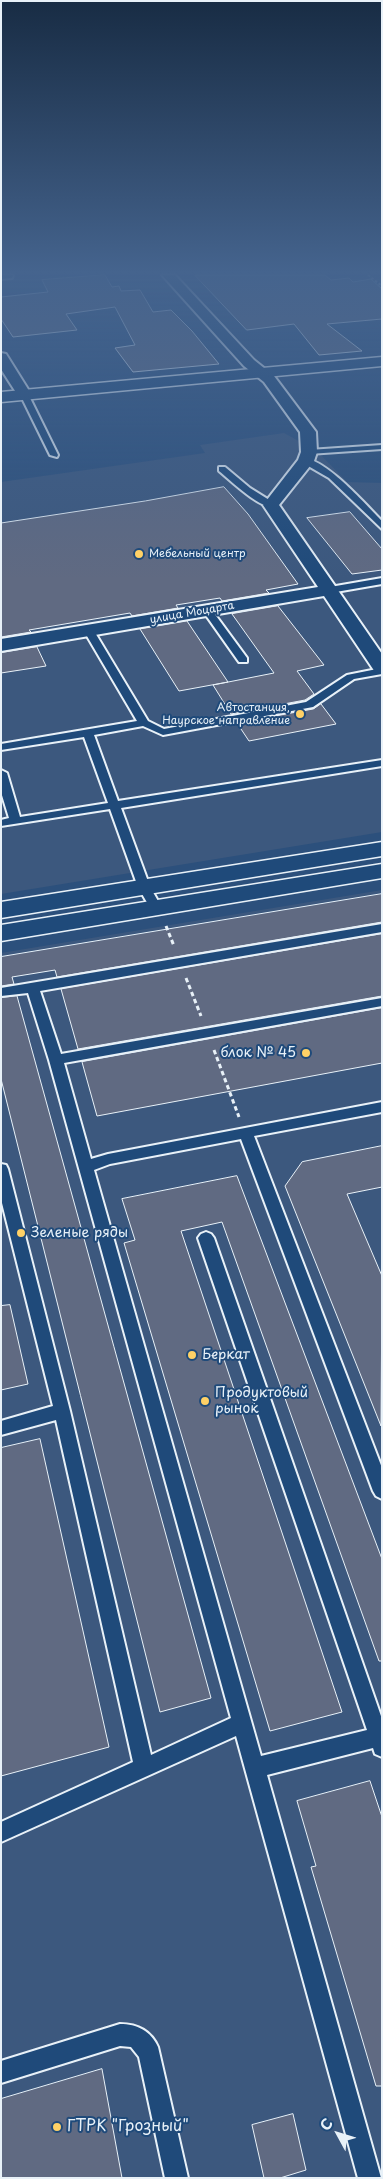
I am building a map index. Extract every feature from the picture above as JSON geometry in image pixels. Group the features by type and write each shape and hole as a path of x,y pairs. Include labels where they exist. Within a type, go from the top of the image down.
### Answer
{"street":[{"path":"13,377 24,394"},
{"path":"1,397 210,377"},
{"path":"266,377 308,432 307,457 271,505 330,590 382,670"},
{"name":"улица Моцарта","path":"1,646 330,590"},
{"path":"1,910 382,849"},
{"path":"1,933 382,871"}],"lane":[{"path":"24,394 54,454"},
{"path":"307,457 382,447"},
{"path":"307,457 332,476 382,526"},
{"path":"222,469 247,490 271,505"},
{"name":"улица Моцарта","path":"330,590 382,581"},
{"path":"208,611 243,660"},
{"path":"89,631 144,723 163,732 309,705 351,677 382,670"},
{"path":"1,747 144,723"},
{"path":"88,733 144,887 156,908"},
{"path":"1,823 382,763"},
{"path":"1,773 16,820"},
{"path":"1,992 382,928"},
{"path":"33,988 56,1060 370,2178"},
{"path":"56,1060 382,1002"},
{"path":"86,1167 108,1159 382,1108"},
{"path":"246,1134 382,1491"},
{"path":"1,1169 62,1411 144,1768"},
{"path":"206,1238 380,1742 254,1768"},
{"path":"1,1428 62,1411"},
{"path":"1,1832 241,1724"},
{"path":"1,2072 120,2035 129,2034 139,2038 146,2045 150,2055 177,2178"}],"shaded area":[{"path":"284,433 317,451 347,482 382,483 382,832 1,894 1,482 205,453 200,445"},
{"name":"Беркат","path":"382,890 382,2178 1,2178 1,953"}],"building":[{"name":"Мебельный центр","path":"224,487 248,514 298,584 266,590 269,593 222,601 220,598 176,605 178,608 132,616 130,613 29,630 31,632 1,637 1,523"},
{"path":"350,512 382,549 382,570 352,574 307,518"},
{"path":"278,606 324,665 297,671 314,694 305,700 231,714 213,685 274,673 232,614"},
{"path":"187,621 228,682 179,691 140,629"},
{"path":"37,647 46,666 1,673 1,653"},
{"path":"321,704 336,724 249,741 237,723 313,709"},
{"path":"382,894 382,922 57,977 55,970 12,977 14,984 1,986 1,957"},
{"path":"382,934 382,996 78,1049 61,989"},
{"path":"17,996 211,1698 160,1712 1,1079 1,998"},
{"path":"382,1008 382,1063 97,1116 82,1062"},
{"path":"382,1146 382,1187 347,1194 382,1276 381,1426 285,1186 302,1162"},
{"name":"Продуктовый рынок","path":"237,1176 382,1559 382,1661 379,1661 222,1222 181,1231 342,1712 270,1731 124,1243 135,1240 122,1199"},
{"path":"10,1305 28,1384 1,1390 1,1306"},
{"path":"40,1439 109,1747 1,1776 1,1448"},
{"path":"370,1781 382,1817 382,2086 376,2086 311,1867 316,1866 297,1801"},
{"name":"ГТРК \"Грозный\"","path":"102,2069 122,2178 1,2178 1,2099"},
{"path":"293,2114 306,2170 280,2178 264,2178 252,2125"}],"place":[{"name":"Мебельный центр","path":"139,554"},
{"name":"Автостанция, Наурское направление","path":"300,714"},
{"name":"блок № 45","path":"306,1053"},
{"name":"Зеленые ряды","path":"21,1233"},
{"name":"Беркат","path":"192,1355"},
{"name":"Продуктовый рынок","path":"205,1401"},
{"name":"ГТРК \"Грозный\"","path":"57,2127"}]}
